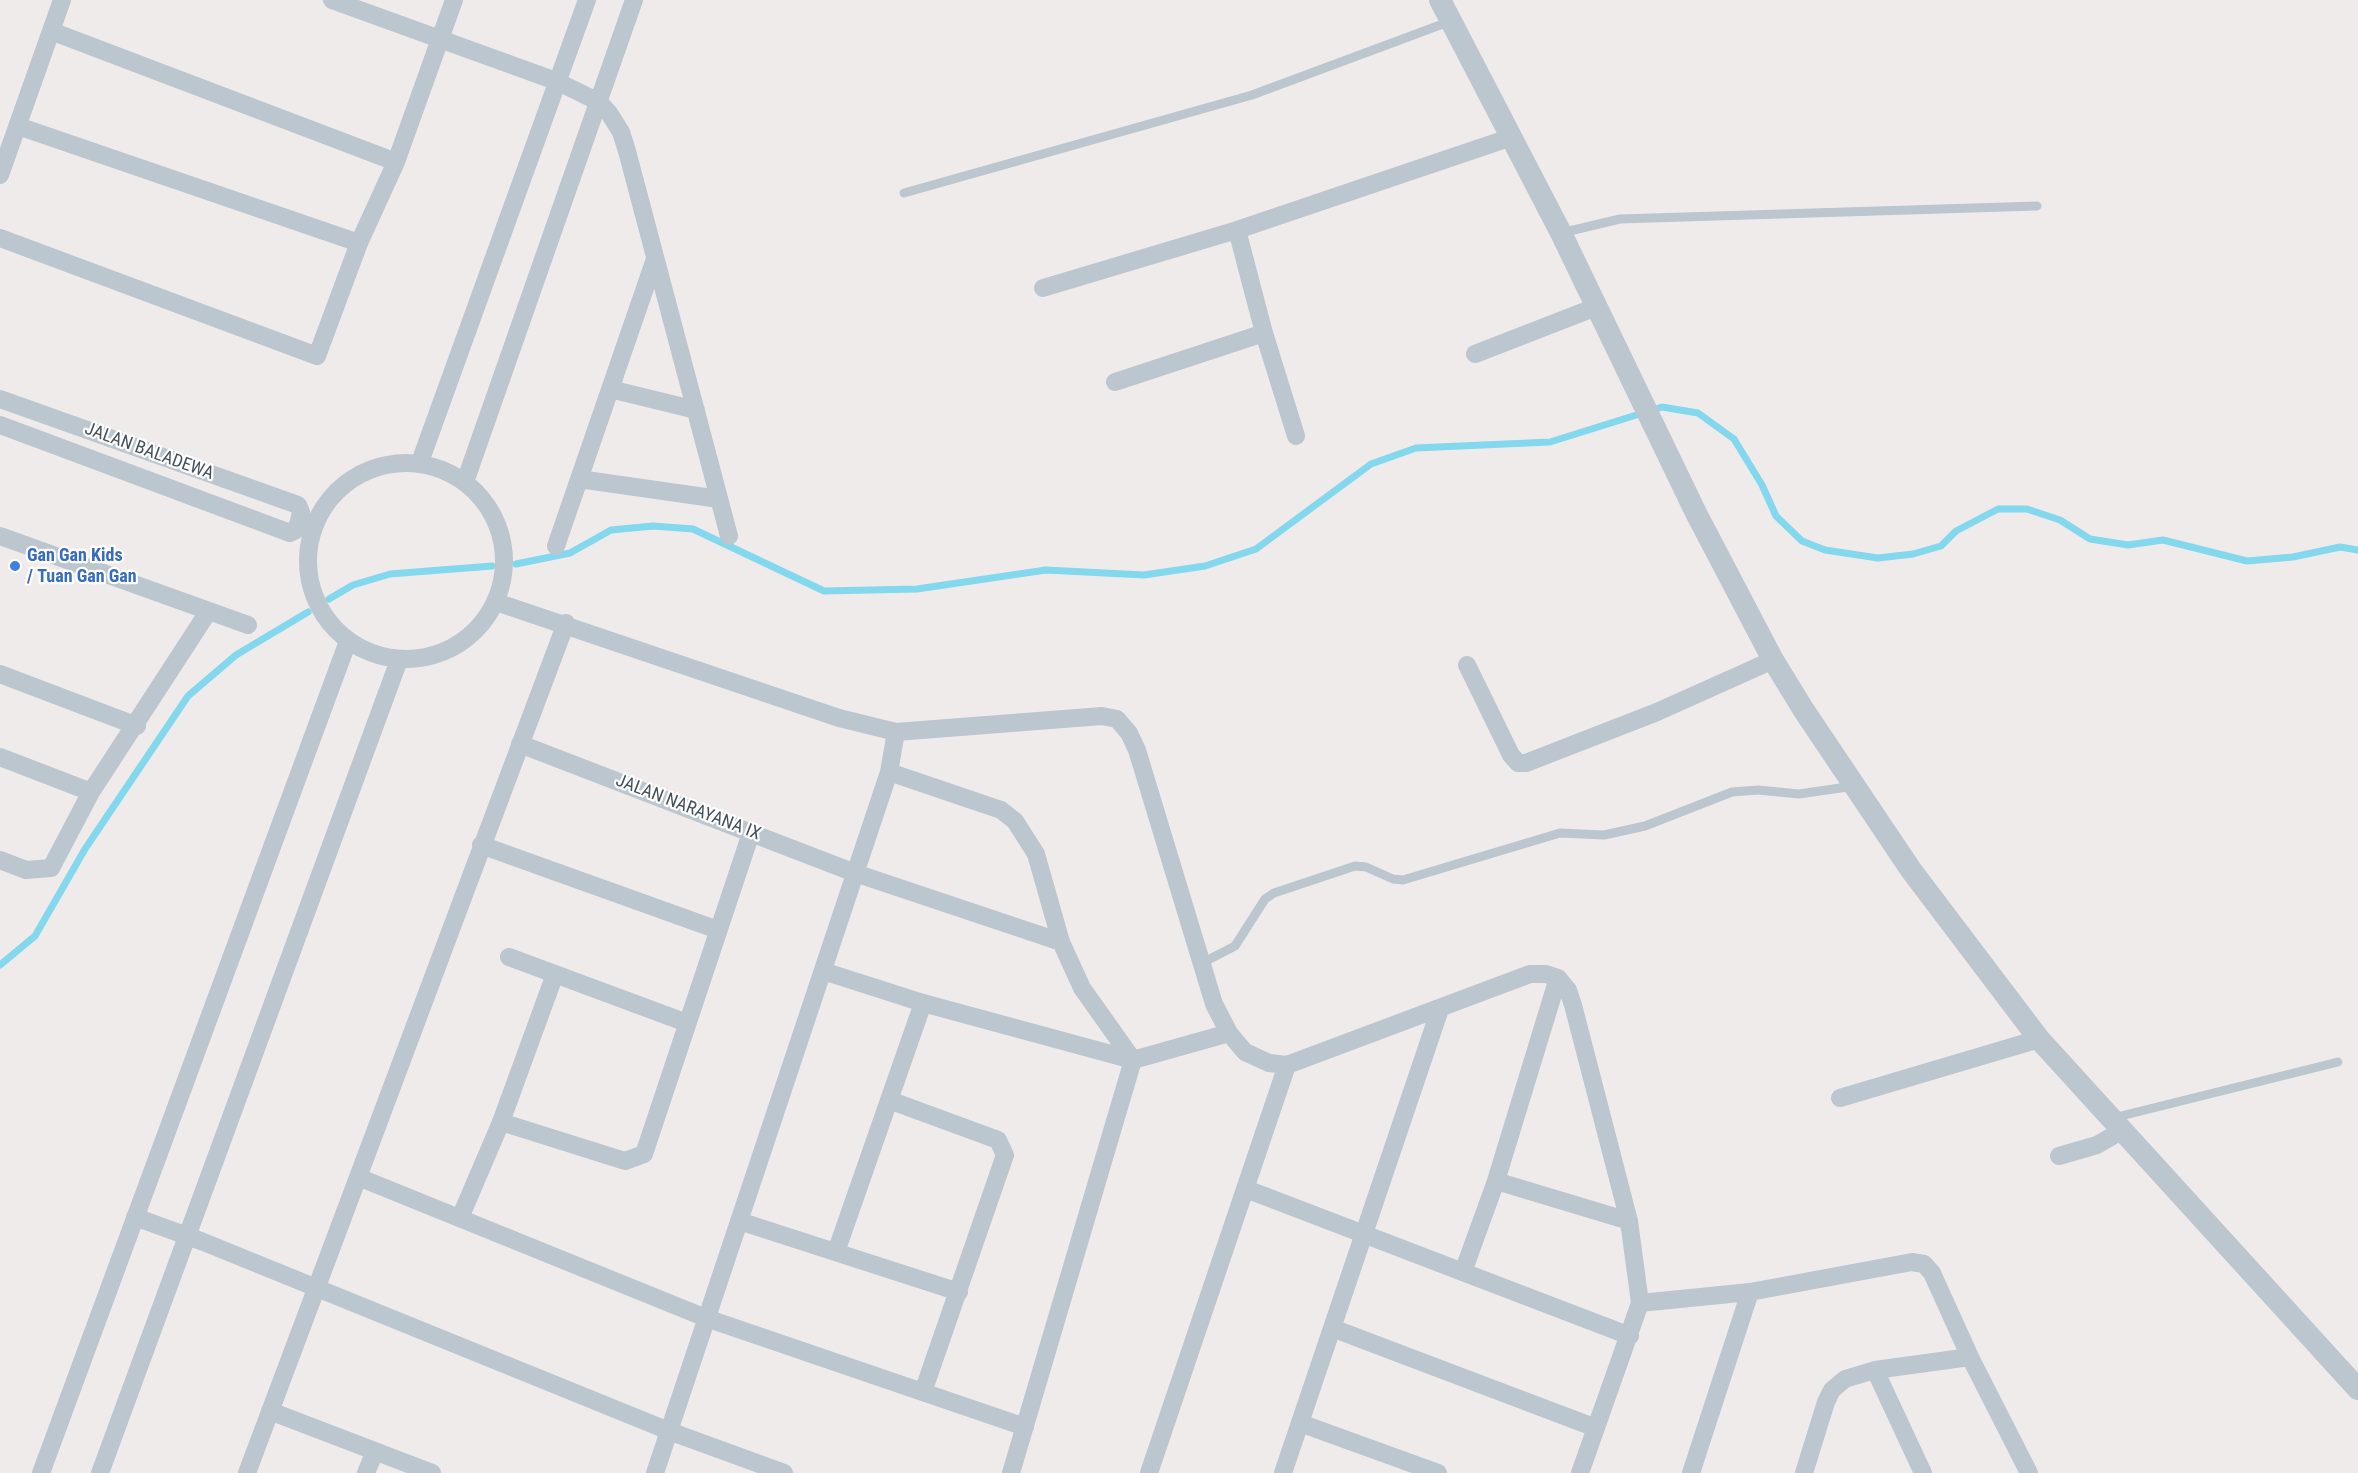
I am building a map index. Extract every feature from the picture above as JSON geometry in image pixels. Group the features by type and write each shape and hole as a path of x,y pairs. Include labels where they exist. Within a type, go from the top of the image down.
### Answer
{"street":[{"path":"0,176 62,0"},
{"path":"332,0 556,81 598,102 621,132 729,536"},
{"path":"0,238 317,356 359,243 396,162 442,40 454,0"},
{"path":"420,462 586,0"},
{"path":"465,482 634,0"},
{"path":"1440,0 1561,233 1640,398 1773,660 1911,870 2039,1039 2358,1389"},
{"path":"51,31 396,162"},
{"path":"18,126 359,243"},
{"path":"1043,288 1237,230 1512,136"},
{"path":"1237,230 1264,333 1296,436"},
{"path":"556,546 655,259"},
{"path":"1474,354 1596,308"},
{"path":"1115,382 1264,333"},
{"path":"610,389 696,410"},
{"name":"JALAN BALADEWA","path":"0,399 298,505 301,512 296,530 290,533 0,425"},
{"path":"420,462 444,469 465,482 488,506 502,537 504,570 496,602 480,627 457,646 429,657 399,660 372,654 348,641 322,613 314,596 307,568 309,540 319,513 337,489 362,472 390,463 420,462"},
{"path":"579,478 719,499"},
{"path":"0,536 248,625"},
{"path":"496,602 839,718 896,732 1102,716 1117,719 1129,733 1137,750 1214,1004 1230,1033 1245,1052 1257,1058 1287,1065 1530,974 1546,974 1558,978 1568,990 1573,1005 1629,1221 1640,1303 1580,1473"},
{"path":"0,860 26,870 51,868 91,792 208,612"},
{"path":"247,1473 481,845 566,624"},
{"path":"41,1473 348,641"},
{"path":"100,1473 399,660"},
{"path":"1467,664 1511,755 1518,763 1526,763 1657,712 1773,660"},
{"path":"0,674 136,726"},
{"path":"655,1473 889,772 896,732"},
{"name":"JALAN NARAYANA IX","path":"520,744 855,873 1061,942"},
{"path":"0,757 91,792"},
{"path":"889,772 1001,810 1016,821 1036,854 1061,942 1093,1005 1133,1060"},
{"path":"501,1122 625,1161 636,1160 644,1154 751,833"},
{"path":"481,845 718,930"},
{"path":"509,957 687,1023"},
{"path":"823,971 923,1003 1133,1060 1230,1033"},
{"path":"460,1218 501,1122 555,974"},
{"path":"1463,1272 1496,1181 1558,978"},
{"path":"836,1252 923,1003"},
{"path":"1283,1473 1440,1009"},
{"path":"1840,1098 2039,1039"},
{"path":"1011,1473 1133,1060"},
{"path":"1149,1473 1287,1065"},
{"path":"889,1100 998,1140 1005,1149 1004,1162 923,1392"},
{"path":"2059,1156 2097,1145 2115,1125"},
{"path":"358,1177 706,1318 1025,1427"},
{"path":"1496,1181 1629,1221"},
{"path":"1246,1189 1630,1335"},
{"path":"135,1217 669,1431 784,1473"},
{"path":"739,1221 959,1292"},
{"path":"1640,1303 1750,1293 1912,1262 1924,1264 1932,1273 1970,1357 2029,1473"},
{"path":"1692,1473 1750,1293"},
{"path":"1332,1328 1596,1428"},
{"path":"1804,1473 1826,1402 1832,1390 1853,1375 1970,1357"},
{"path":"1875,1370 1923,1473"},
{"path":"270,1411 432,1473"},
{"path":"1300,1423 1438,1473"},
{"path":"366,1473 375,1451"}],"lane":[{"path":"904,193 1252,95 1452,21"},
{"path":"1561,233 1620,219 2037,207"},
{"path":"1200,964 1235,946 1265,898 1355,866 1366,867 1393,879 1403,880 1560,833 1604,835 1636,829 1732,792 1758,790 1799,794 1856,785"},
{"path":"2115,1125 2338,1062"}],"waterway":[{"path":"516,564 570,553 611,530 653,526 693,529 824,591 917,589 1046,570 1144,575 1205,566 1256,549 1371,464 1416,448 1550,442 1662,407 1698,413 1734,439 1762,485 1776,516 1802,541 1825,550 1878,558 1913,554 1941,546 1956,531 1998,509 2027,509 2060,520 2090,539 2128,545 2163,540 2247,561 2293,557 2340,547 2358,550"},
{"path":"329,599 353,585 390,574 492,566"},
{"path":"0,965 35,936 85,849 188,696 236,655 308,612"}],"place":[{"name":"Gan Gan Kids / Tuan Gan Gan","path":"15,566"}]}
